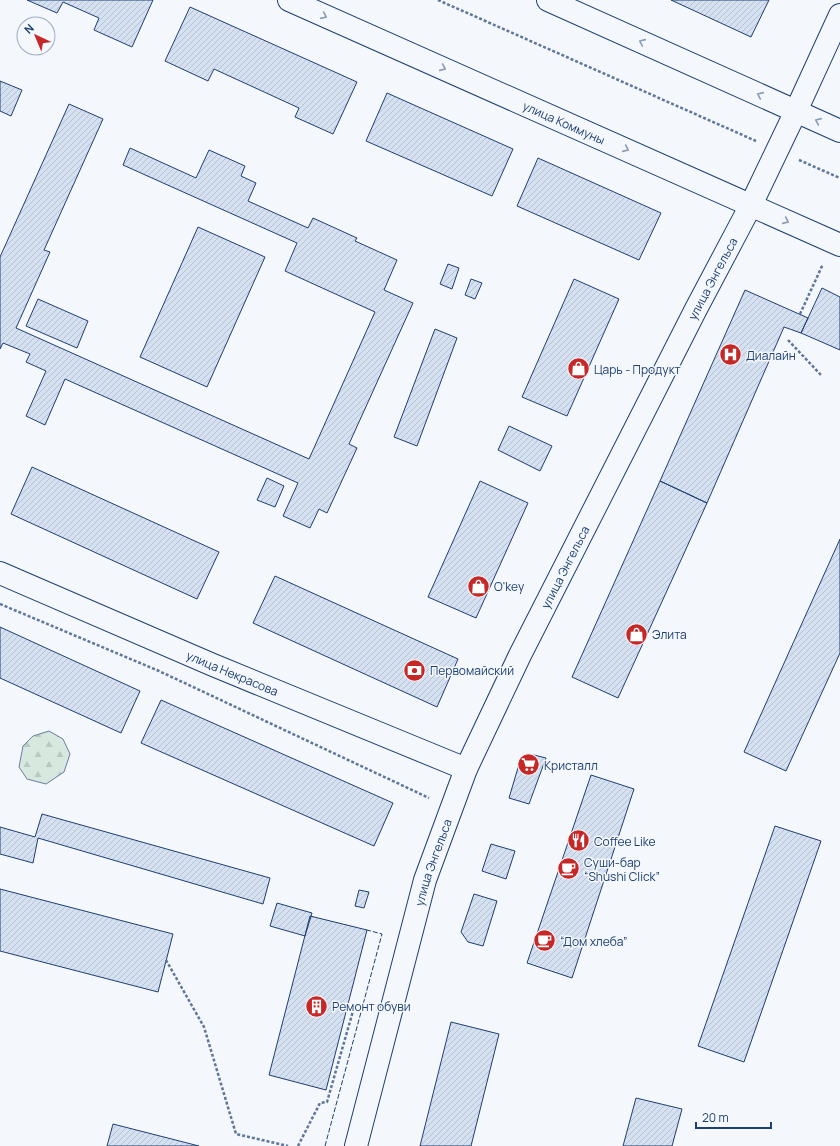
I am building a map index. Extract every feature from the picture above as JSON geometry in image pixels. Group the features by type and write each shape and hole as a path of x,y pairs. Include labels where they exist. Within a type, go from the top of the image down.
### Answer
{"street":[{"name":"улица Коммуны","path":"289,0 837,244"},
{"path":"548,0 840,131"},
{"name":"улица Энгельса","path":"356,1146 426,880 466,769 520,655 696,309 751,205 796,112 840,15"},
{"name":"улица Некрасова","path":"0,573 213,665 466,769"}],"path":[{"path":"438,0 840,178"},
{"path":"800,314 837,244"},
{"path":"788,340 821,375"},
{"path":"0,604 159,671 429,798"},
{"path":"166,960 204,1027 236,1134 288,1146"},
{"path":"298,1146 320,1103 327,1102 353,1011"}],"green space":[{"path":"49,731 63,739 70,754 64,772 46,784 27,779 19,767 23,746 33,736"}],"building":[{"path":"27,0 153,0 132,47 94,30 99,18 63,2 57,13"},
{"path":"671,0 769,0 751,37"},
{"path":"190,7 357,82 333,134 295,117 299,108 214,69 208,81 165,61"},
{"path":"0,81 22,90 11,116 0,111"},
{"path":"387,93 513,149 492,196 366,141"},
{"path":"69,104 103,119 44,250 50,252 16,328 309,459 375,312 285,271 297,243 123,165 130,148 196,178 209,150 245,166 241,176 256,183 248,201 308,228 313,218 357,238 355,241 397,260 384,290 413,303 349,444 357,448 327,513 319,509 310,528 283,516 298,483 65,379 45,425 26,416 46,371 26,362 30,354 3,343 0,349 0,257"},
{"path":"538,158 661,213 639,260 517,206"},
{"path":"198,227 265,257 207,387 140,357"},
{"path":"448,264 459,268 452,289 440,284"},
{"path":"471,279 482,283 475,299 465,295"},
{"path":"574,279 619,299 567,416 522,397"},
{"path":"822,288 840,297 840,350 801,333"},
{"path":"745,290 808,318 801,333 784,327 707,503 660,481"},
{"path":"38,299 88,321 77,348 26,326"},
{"path":"435,329 457,338 417,446 394,437"},
{"path":"509,426 552,446 540,471 498,450"},
{"path":"32,467 219,552 197,599 11,514"},
{"path":"267,478 284,486 275,507 257,500"},
{"path":"480,481 528,503 476,618 428,597"},
{"path":"660,481 707,503 618,698 572,677"},
{"path":"840,539 840,653 786,771 744,752"},
{"path":"275,576 458,659 437,707 253,623"},
{"path":"0,627 140,691 121,733 0,678"},
{"path":"161,700 393,803 374,846 141,743"},
{"path":"534,755 546,758 529,804 509,798 520,761"},
{"path":"591,775 634,789 572,978 527,963"},
{"path":"42,814 270,878 263,904 38,838 33,863 0,854 0,827 35,837"},
{"path":"775,826 821,841 744,1062 698,1046"},
{"path":"491,844 515,851 506,879 482,871"},
{"path":"0,889 173,934 158,992 0,951"},
{"path":"359,890 369,892 364,908 355,906"},
{"path":"474,894 497,901 483,946 468,942 461,932"},
{"path":"277,903 312,913 305,936 270,926"},
{"name":"Ремонт обуви","path":"310,916 367,930 326,1090 269,1075"},
{"path":"451,1022 499,1034 471,1146 420,1146"},
{"path":"636,1098 682,1109 672,1146 623,1146"},
{"path":"113,1124 199,1146 107,1146"}],"fence":[{"path":"325,1146 382,934 367,930"}],"place":[{"name":"Диалайн","path":"730,355"},
{"name":"Царь - Продукт","path":"579,369"},
{"name":"O'key","path":"479,586"},
{"name":"Элита","path":"637,634"},
{"name":"Первомайский","path":"415,670"},
{"name":"Кристалл","path":"529,765"},
{"name":"Coffee Like","path":"579,841"},
{"name":"Суши-бар “Shushi Click”","path":"569,869"},
{"name":"“Дом хлеба”","path":"544,941"},
{"name":"Ремонт обуви","path":"317,1006"}]}
